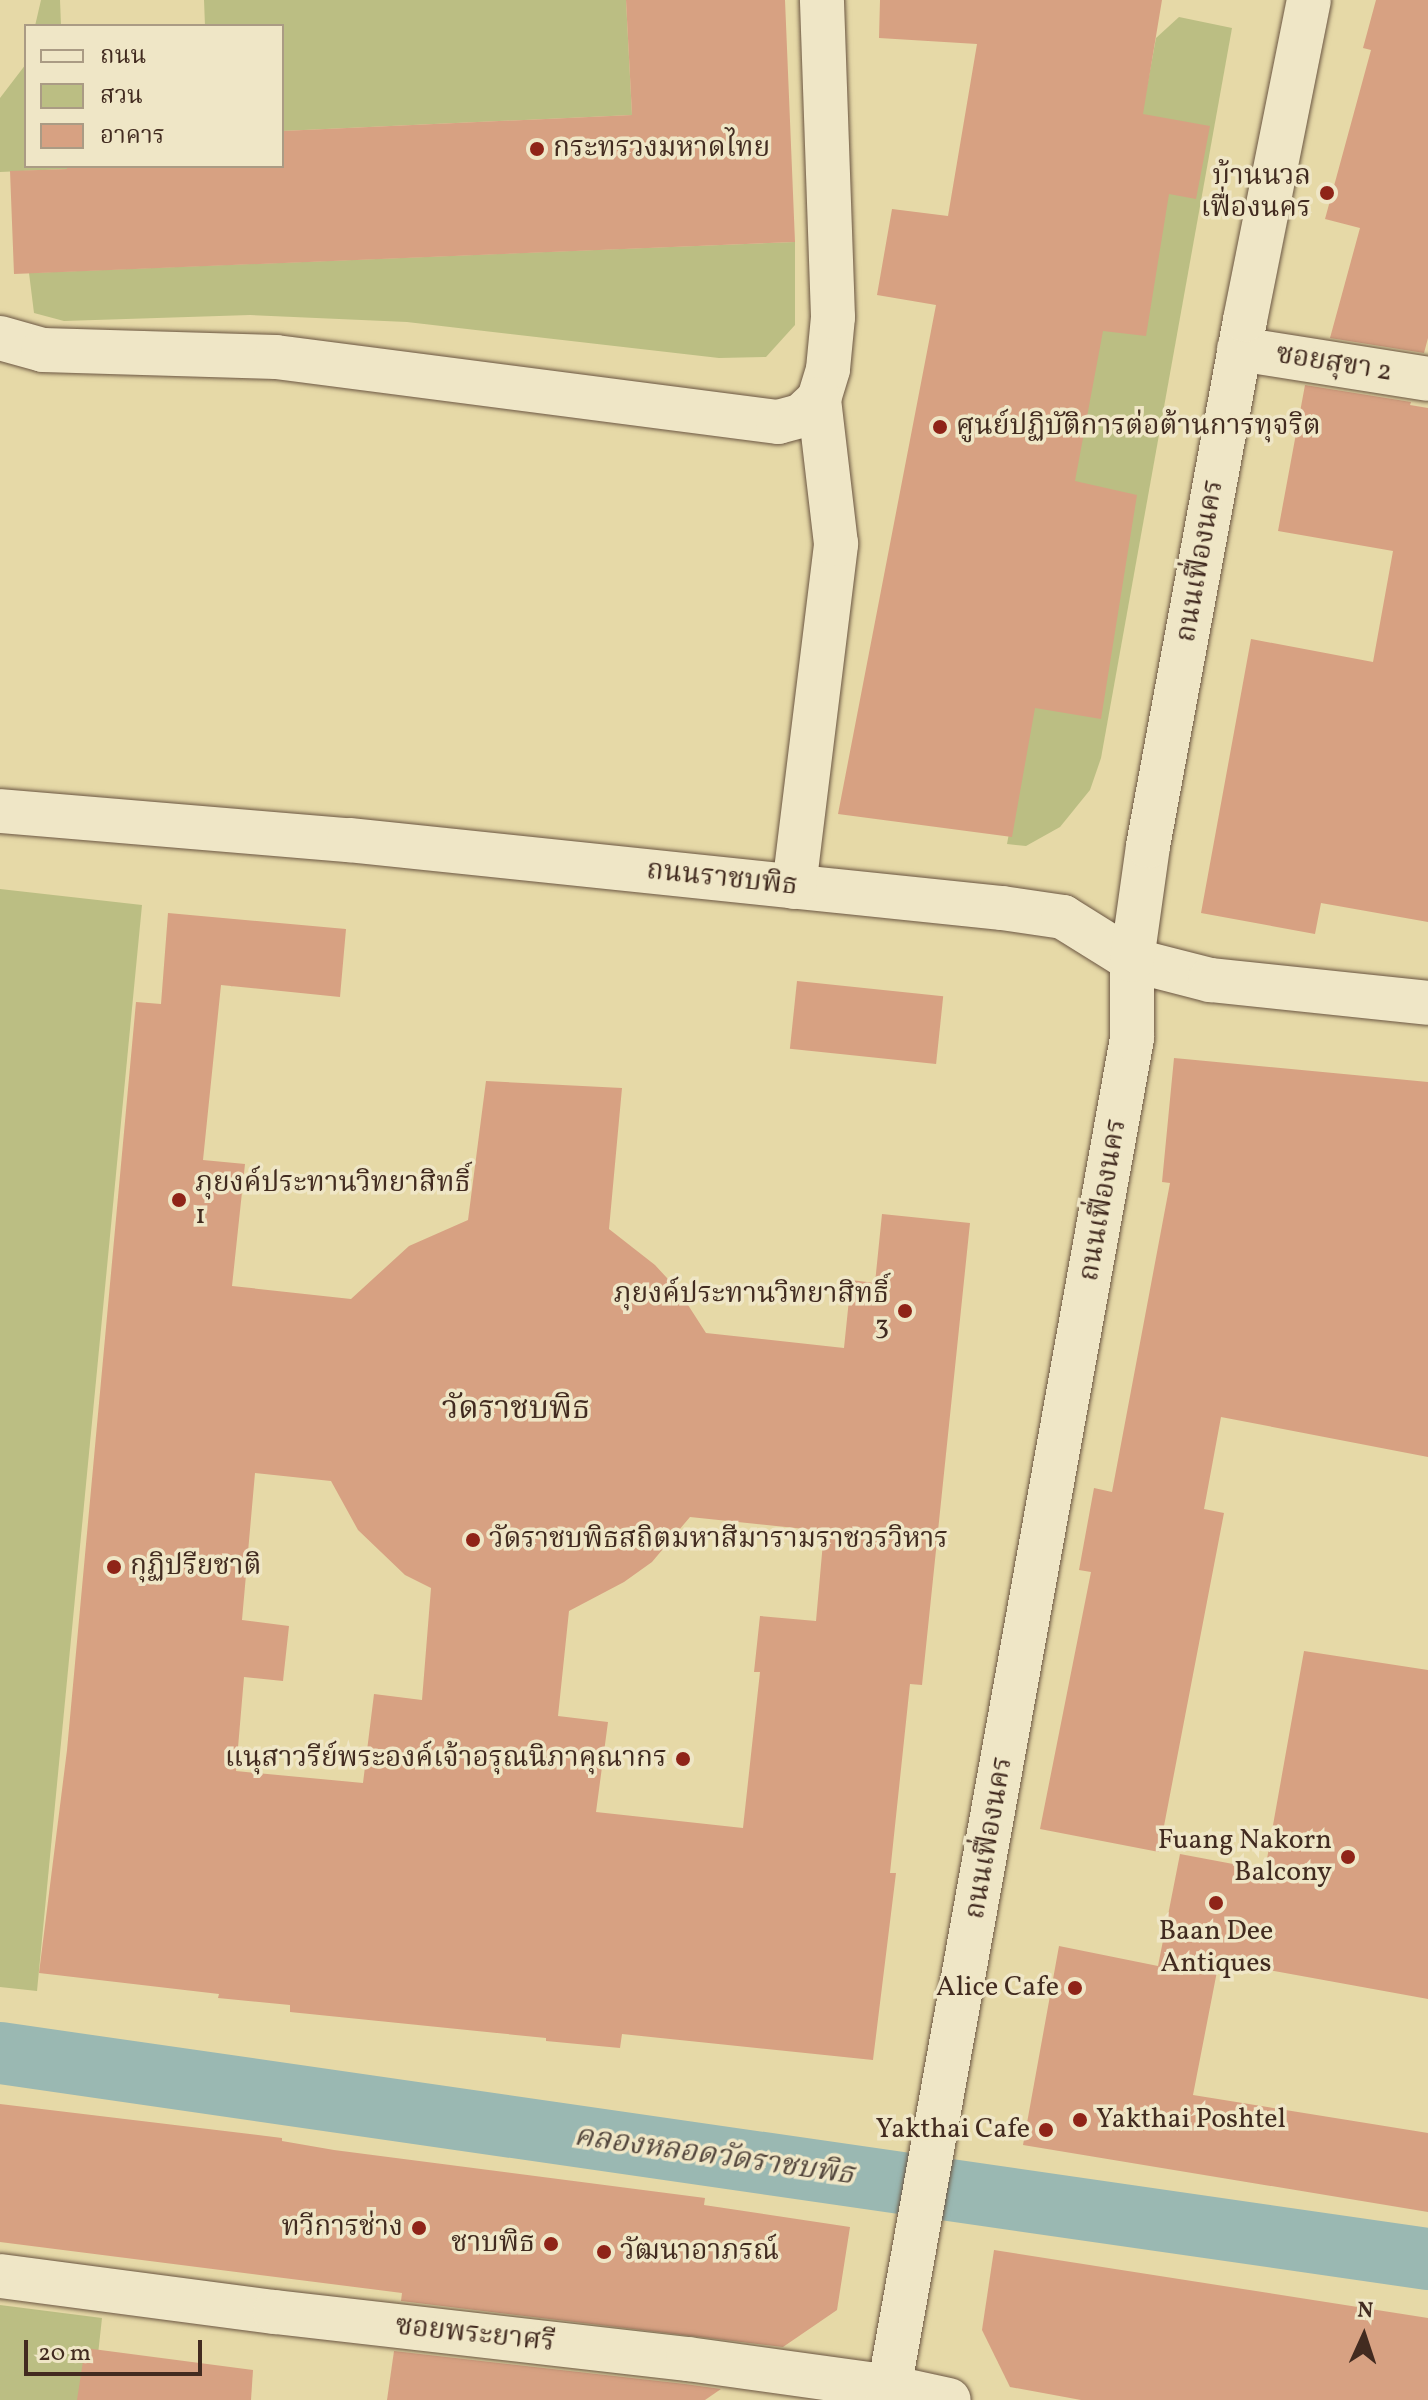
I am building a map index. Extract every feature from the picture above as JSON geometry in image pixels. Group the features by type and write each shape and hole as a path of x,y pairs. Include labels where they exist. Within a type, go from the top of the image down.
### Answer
{"street":[{"path":"794,887 836,544 819,399 828,369 833,317 822,0"},
{"name":"ถนนเฟื่องนคร","path":"888,2393 1132,1038 1132,960 1148,846 1239,349 1309,0"},
{"path":"2,341 43,350 276,357 778,422 801,416 819,399"},
{"name":"ซอยสุขา 2","path":"1239,349 1428,379"},
{"name":"ถนนราชบพิธ","path":"0,811 349,840 1063,917 1132,960 1221,981 1428,1003"},
{"name":"ซอยพระยาศรี","path":"0,2276 949,2400"}],"green space":[{"path":"41,0 60,0 61,24 35,24"},
{"path":"204,0 626,0 632,115 284,131 284,24 205,24"},
{"path":"1179,17 1232,28 1101,758 1090,790 1060,827 1026,846 1007,844 1156,38"},
{"path":"24,67 24,168 67,169 0,172 0,98"},
{"path":"795,242 795,325 766,357 719,358 407,322 250,315 64,321 34,313 29,273"},
{"path":"0,889 142,905 37,1991 0,1987"},
{"path":"0,2305 102,2318 93,2400 0,2400"}],"building":[{"name":"กระทรวงมหาดไทย","path":"626,0 785,0 795,242 14,274 10,171 284,168 284,131 632,115"},
{"path":"880,0 1162,0 1143,114 1210,126 1196,199 1169,194 1146,336 1103,331 1075,481 1137,495 1101,719 1035,708 1012,837 838,814 936,305 877,295 892,209 948,216 977,44 879,38"},
{"path":"1376,0 1428,0 1428,338 1424,353 1330,338 1360,228 1325,219 1371,50 1363,48"},
{"path":"1305,385 1411,402 1410,405 1428,408 1428,922 1321,903 1315,934 1201,913 1251,639 1373,662 1393,551 1278,531"},
{"path":"168,913 346,929 340,997 221,985 203,1160 245,1164 232,1286 351,1299 409,1246 468,1220 486,1081 622,1088 609,1229 655,1265 679,1291 706,1333 844,1348 851,1280 875,1283 882,1214 970,1223 922,1685 910,1684 890,1873 896,1873 873,2060 622,2034 620,2048 546,2041 546,2038 290,2012 290,2005 39,1973 67,1750 136,1002 161,1004","holes":["255,1473 331,1481 358,1530 405,1575 431,1588 422,1700 374,1694 363,1783 236,1771 244,1677 283,1681 289,1626 242,1620","690,1517 824,1531 816,1621 760,1616 754,1672 760,1672 743,1828 596,1812 608,1722 558,1716 569,1611 624,1582 652,1562"]},
{"path":"797,981 943,996 936,1064 790,1049"},
{"path":"1174,1058 1428,1082 1428,1457 1221,1417 1204,1509 1224,1513 1159,1852 1040,1829 1091,1572 1079,1570 1094,1488 1112,1492 1170,1183 1162,1182"},
{"path":"1304,1651 1428,1670 1428,1999 1219,1961 1193,2095 1428,2133 1428,2212 1023,2145 1059,1946 1158,1966 1180,1854 1265,1870"},
{"path":"0,2104 282,2138 282,2141 334,2150 705,2198 704,2205 850,2227 837,2310 783,2347 401,2301 402,2293 0,2242"},
{"path":"994,2250 1428,2318 1428,2400 1081,2400 1010,2387 982,2330"},
{"path":"85,2348 253,2370 251,2400 77,2400"},
{"path":"394,2351 721,2389 705,2400 387,2400"}],"waterway":[{"name":"คลองหลอดวัดราชบพิธ","path":"0,2053 1428,2259"}],"place":[{"name":"กระทรวงมหาดไทย","path":"537,149"},
{"name":"บ้านนวล เฟื่องนคร","path":"1327,193"},
{"name":"ศูนย์ปฏิบัติการต่อต้านการทุจริต","path":"940,427"},
{"name":"ภุยงค์ประทานวิทยาสิทธิ์ 1","path":"179,1200"},
{"name":"ภุยงค์ประทานวิทยาสิทธิ์ 3","path":"905,1311"},
{"name":"วัดราชบพิธสถิตมหาสีมารามราชวรวิหาร","path":"473,1540"},
{"name":"กุฏิปรียชาติ","path":"114,1567"},
{"name":"แนุสาวรีย์พระองค์เจ้าอรุณนิภาคุณากร","path":"683,1759"},
{"name":"Fuang Nakorn Balcony","path":"1348,1857"},
{"name":"Baan Dee Antiques","path":"1216,1903"},
{"name":"Alice Cafe","path":"1075,1988"},
{"name":"Yakthai Poshtel","path":"1080,2120"},
{"name":"Yakthai Cafe","path":"1046,2130"},
{"name":"ทวีการช่าง","path":"419,2228"},
{"name":"ชาบพิธ","path":"551,2244"},
{"name":"วัฒนาอาภรณ์","path":"604,2252"}],"district":[{"name":"วัดราชบพิธ","path":"516,1410"}]}
